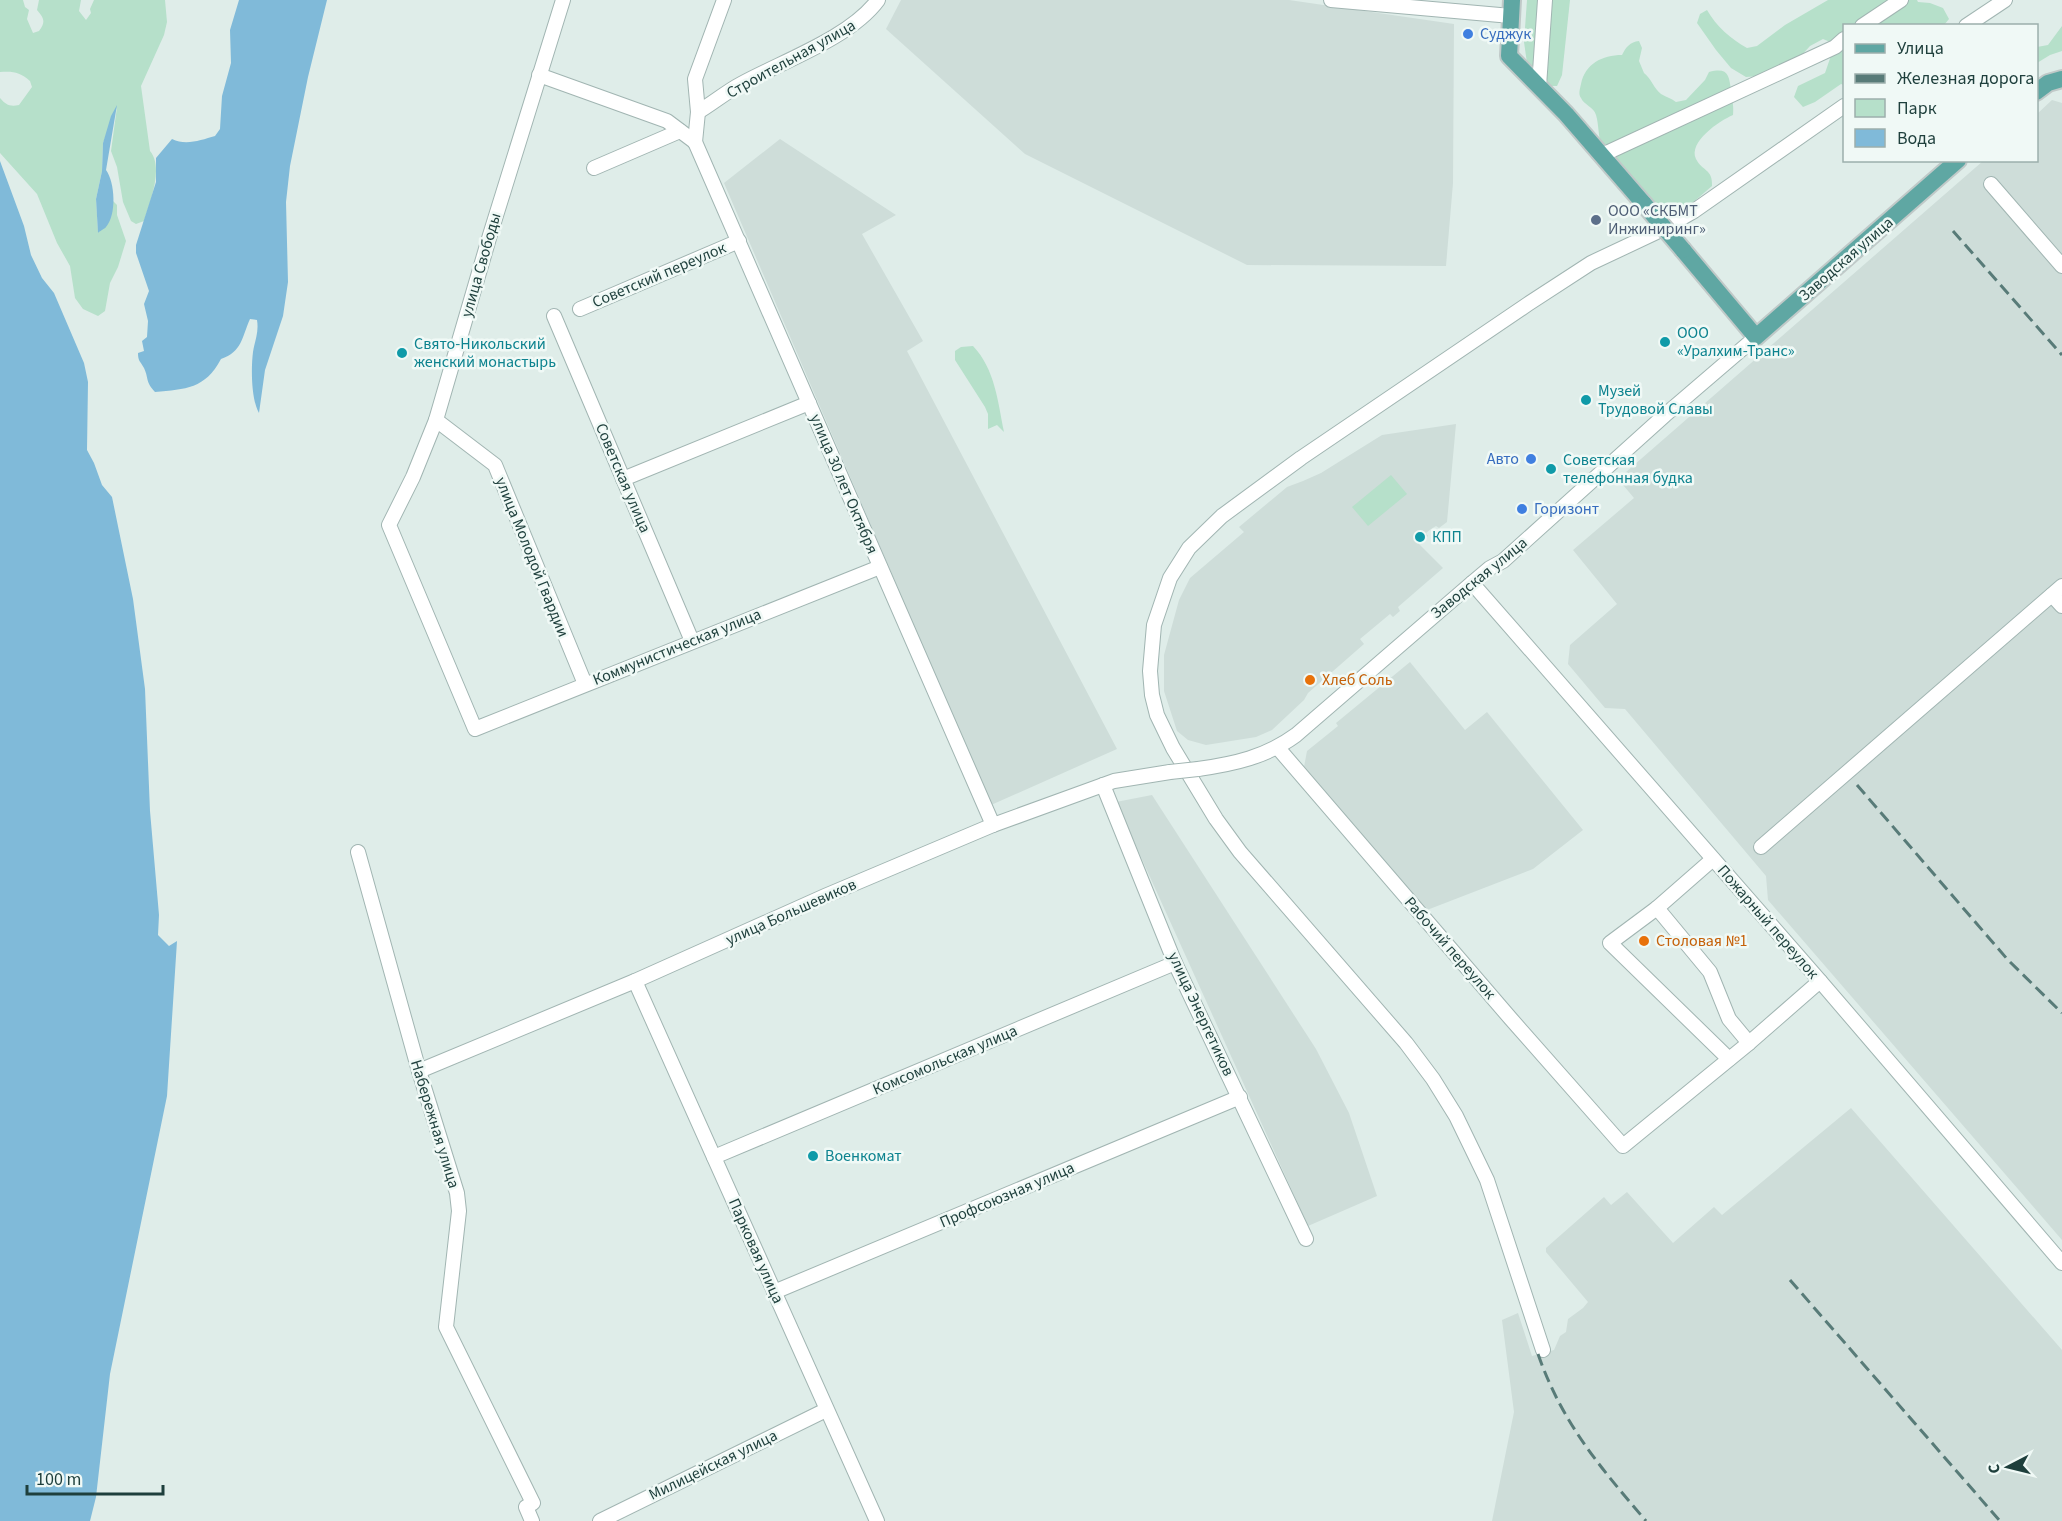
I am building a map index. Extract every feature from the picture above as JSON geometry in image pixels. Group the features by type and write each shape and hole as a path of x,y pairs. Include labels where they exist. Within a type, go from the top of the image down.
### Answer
{"main road":[{"path":"1512,8 1509,56 1602,155 1756,337"},
{"path":"2038,91 2048,83 2062,79"},
{"name":"Заводская улица","path":"1756,337 1956,162"}],"street":[{"name":"улица Свободы","path":"475,729 389,525 413,477 436,420 489,235 564,0"},
{"path":"695,142 698,112 695,79 724,0"},
{"name":"Строительная улица","path":"698,112 739,85 844,32 864,17 878,0"},
{"path":"1331,0 1512,8"},
{"path":"1539,86 1545,0"},
{"path":"1865,24 1901,0"},
{"path":"1980,21 2005,0"},
{"path":"1980,21 2011,0"},
{"path":"1980,21 2018,0"},
{"path":"1602,155 1834,47 1843,40"},
{"path":"539,75 667,121 695,142"},
{"path":"1543,1350 1487,1180 1456,1116 1433,1079 1406,1043 1240,852 1205,801 1166,736 1150,684 1154,625 1165,591 1182,559 1197,539 1222,516 1301,458 1542,294 1591,263 1687,215 1843,107"},
{"path":"594,168 680,131"},
{"name":"улица 30 лет Октября","path":"695,142 993,825"},
{"path":"1991,184 2062,266"},
{"name":"Советский переулок","path":"580,309 739,241"},
{"name":"Советская улица","path":"554,316 692,641"},
{"name":"Заводская улица","path":"1170,772 1236,763 1278,747 1296,735 1472,583 1490,568 1503,561 1665,415 1756,337"},
{"path":"623,478 809,403"},
{"name":"улица Молодой Гвардии","path":"436,420 495,465 585,684"},
{"name":"Коммунистическая улица","path":"475,729 880,567"},
{"name":"Пожарный переулок","path":"1472,583 1820,981 2062,1263"},
{"path":"1761,847 2057,590 2062,606"},
{"name":"Рабочий переулок","path":"1278,747 1510,1019 1623,1146 1729,1059"},
{"name":"улица Большевиков","path":"418,1071 635,981 825,896 993,825 1104,785 1170,772"},
{"name":"улица Энергетиков","path":"1104,785 1175,963 1306,1239"},
{"name":"Набережная улица","path":"358,852 418,1071 454,1180 459,1211 446,1327 533,1503 526,1507 532,1521"},
{"path":"1713,858 1657,908 1610,943 1729,1059 1820,981"},
{"path":"1657,908 1710,972 1730,1019 1749,1043"},
{"name":"Комсомольская улица","path":"714,1157 1175,963"},
{"name":"Парковая улица","path":"635,981 877,1521"},
{"name":"Профсоюзная улица","path":"774,1292 1240,1097"},
{"name":"Милицейская улица","path":"600,1521 826,1410"}],"shaded area":[{"path":"901,0 1289,0 1454,24 1453,183 1446,266 1247,265 1025,154 886,29"},
{"path":"2052,100 2062,103 2062,1240 1768,900 1766,876 1625,709 1605,708 1568,664 1570,645 1617,604 1573,550 1634,498 1618,479 1982,162 2038,162 2038,113"},
{"path":"780,139 896,215 862,234 923,341 907,351 1117,749 991,805 724,183"},
{"path":"1456,424 1447,522 1439,528 1436,526 1431,529 1426,533 1428,536 1419,544 1443,568 1398,607 1400,611 1393,617 1390,614 1360,639 1364,644 1308,693 1304,700 1272,730 1256,737 1206,745 1188,740 1177,731 1164,691 1164,655 1179,600 1190,578 1244,532 1239,527 1287,487 1321,473 1382,435"},
{"path":"1410,662 1465,730 1487,712 1583,830 1533,869 1427,910 1304,767 1307,751 1338,726 1336,723"},
{"path":"1152,795 1316,1049 1349,1113 1377,1196 1308,1226 1116,802"},
{"path":"1851,1108 2062,1350 2062,1521 1492,1521 1514,1412 1502,1320 1518,1313 1532,1356 1554,1350 1560,1336 1566,1332 1568,1319 1588,1302 1546,1252 1546,1248 1604,1197 1611,1205 1627,1192 1673,1243 1714,1207 1722,1215"}],"green space":[{"path":"0,0 23,0 25,7 29,10 27,19 33,33 39,31 43,25 43,18 37,10 39,0 81,0 79,11 86,20 91,13 90,9 94,0 165,0 167,22 164,35 141,86 150,151 156,166 152,195 144,221 136,224 131,221 123,202 117,167 111,151 117,107 103,143 102,171 96,199 98,232 111,217 113,201 117,205 117,215 126,241 110,283 105,311 98,316 83,309 75,298 70,266 57,243 37,194 0,153 0,98 8,105 19,105 32,87 30,81 20,74 0,72"},
{"path":"1527,0 1570,0 1562,75 1557,86 1548,86 1527,63 1524,42"},
{"path":"1828,0 1917,0 1943,8 1949,19 1945,24 1843,24 1843,85 1803,107 1794,97 1798,86 1825,73 1835,44 1823,39 1810,46 1799,58 1759,76 1746,77 1731,68 1697,23 1700,14 1707,10 1724,32 1747,48 1757,46 1785,25"},
{"path":"2062,26 2062,51 2038,62 2038,47 2048,45"},
{"path":"1639,41 1642,48 1639,61 1644,73 1661,94 1676,102 1686,100 1705,80 1709,72 1724,72 1729,80 1733,115 1706,133 1700,139 1695,152 1698,163 1711,176 1712,186 1690,205 1672,214 1634,183 1606,153 1602,147 1595,112 1582,100 1580,95 1583,77 1590,66 1601,59 1622,55 1629,45"},
{"path":"973,346 991,375 1004,432 997,425 988,429 988,414 985,407 955,360 955,351 961,347"},
{"path":"1391,475 1407,494 1368,526 1352,507"}],"water":[{"path":"239,0 327,0 290,166 286,202 288,282 283,316 265,370 259,413 254,400 252,375 257,320 250,319 237,348 221,359 208,376 194,386 155,392 148,382 138,356 138,353 144,351 142,341 147,337 148,321 144,304 149,291 136,253 136,245 156,182 156,158 172,139 183,142 199,141 215,136 220,129 222,96 231,63 230,30"},
{"path":"117,105 106,170 113,190 112,215 106,228 98,233 96,199 102,171 103,143 111,116"},
{"path":"0,161 24,226 31,255 42,278 54,293 84,363 88,382 87,450 102,485 112,497 133,599 145,689 150,811 159,915 158,935 169,946 177,941 167,1096 110,1374 96,1497 90,1521 0,1521"}],"railway":[{"path":"1953,231 2062,355"},
{"path":"1857,785 2008,960 2062,1013"},
{"path":"1790,1280 2000,1521"},
{"path":"1538,1354 1571,1423 1598,1463 1646,1521"}],"place":[{"name":"Суджук","path":"1468,34"},
{"name":"ООО «СКБМТ Инжиниринг»","path":"1596,220"},
{"name":"ООО «Уралхим-Транс»","path":"1665,342"},
{"name":"Свято-Никольский женский монастырь","path":"402,353"},
{"name":"Музей Трудовой Славы","path":"1586,400"},
{"name":"Авто","path":"1531,459"},
{"name":"Советская телефонная будка","path":"1551,469"},
{"name":"Горизонт","path":"1522,509"},
{"name":"КПП","path":"1420,537"},
{"name":"Хлеб Соль","path":"1310,680"},
{"name":"Столовая №1","path":"1644,941"},
{"name":"Военкомат","path":"813,1156"}]}
